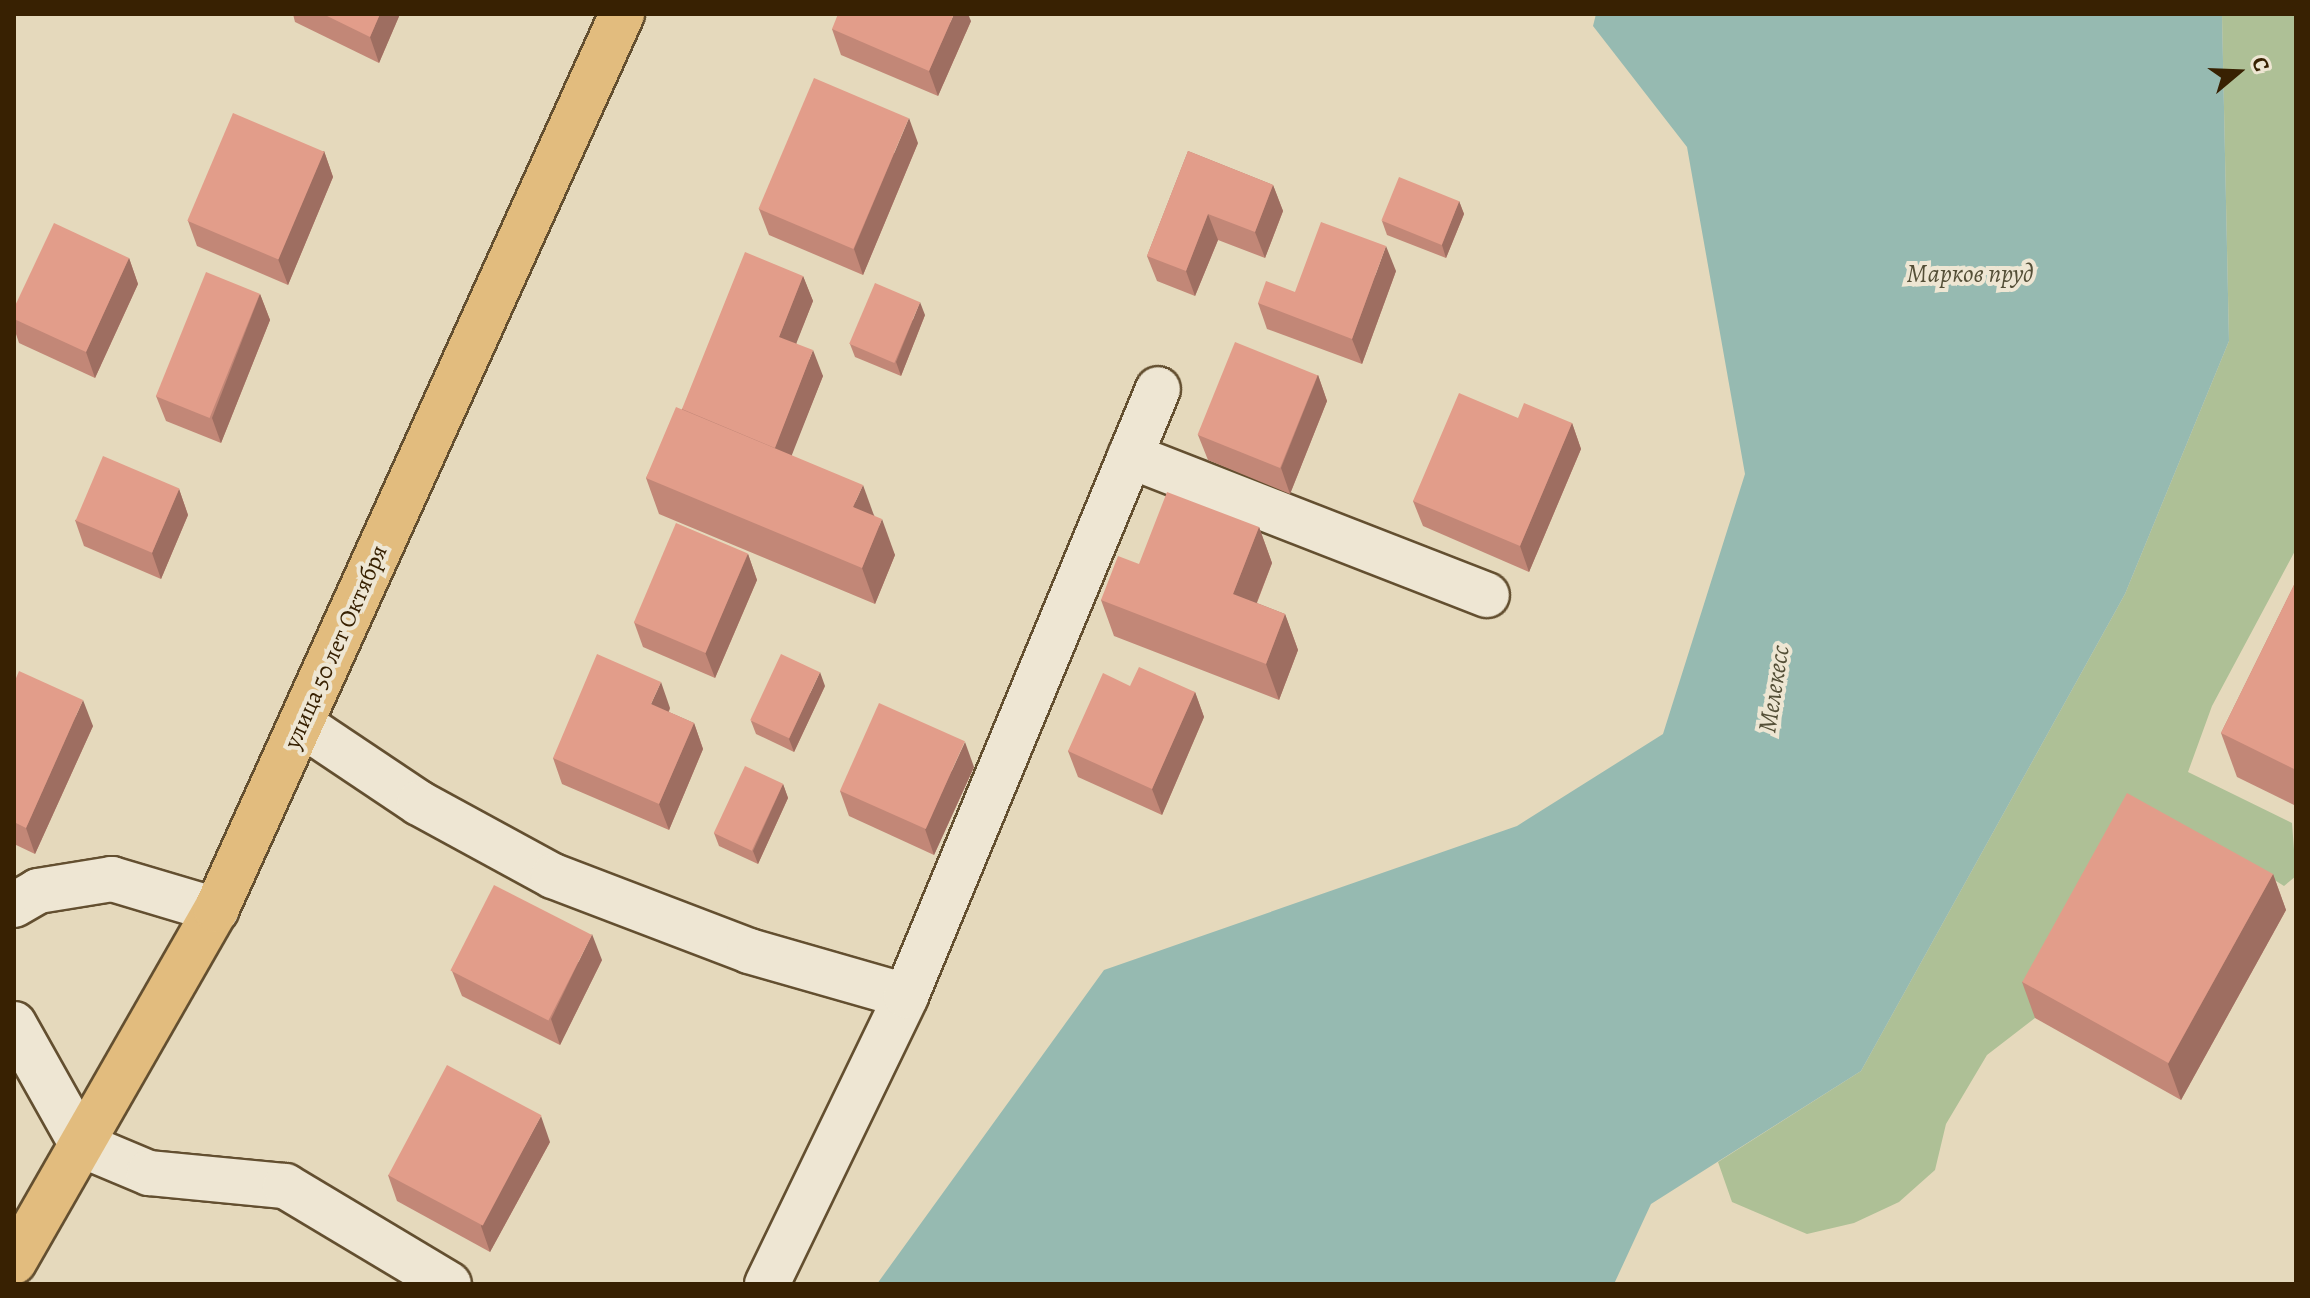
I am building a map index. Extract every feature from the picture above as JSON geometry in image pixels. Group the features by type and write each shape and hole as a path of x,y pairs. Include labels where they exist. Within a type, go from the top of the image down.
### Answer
{"main road":[{"name":"улица 50 лет Октября","path":"14,1262 216,910 622,14"}],"street":[{"path":"767,1284 906,996 1158,389"},
{"path":"1130,456 1487,595"},
{"path":"301,724 419,803 553,876 749,951 906,996"},
{"path":"14,905 38,891 112,879 216,910"},
{"path":"14,1024 82,1145 149,1173 285,1186 449,1284"}],"green space":[{"path":"2222,14 2296,14 2296,549 2212,706 2188,772 2292,823 2296,876 2284,886 2227,850 2140,829 2035,1018 1987,1055 1946,1124 1935,1170 1899,1202 1854,1223 1807,1234 1732,1202 1718,1162 1861,1071 2125,594 2229,341"}],"water":[{"name":"Марков пруд","path":"1596,14 2222,14 2229,341 2125,594 1861,1071 1651,1204 1614,1284 877,1284 1104,970 1517,826 1663,734 1745,474 1687,147 1593,26"}],"building":[{"path":"323,14 380,14 370,37"},
{"path":"838,14 954,14 929,71 832,29"},
{"path":"814,78 909,118 853,249 759,209"},
{"path":"233,113 324,152 278,259 187,221"},
{"path":"1188,151 1273,185 1255,232 1208,214 1186,271 1147,256"},
{"path":"1399,177 1459,201 1442,245 1381,221"},
{"path":"1321,222 1386,246 1352,339 1258,303 1266,281 1295,292"},
{"path":"54,223 129,258 86,352 14,319 14,308"},
{"path":"745,252 803,276 779,337 813,350 775,448 682,409"},
{"path":"206,272 260,294 210,418 156,396"},
{"path":"875,283 920,302 894,363 849,344"},
{"path":"1235,342 1318,375 1280,468 1198,435"},
{"path":"1459,393 1518,418 1524,403 1572,423 1520,546 1413,501"},
{"path":"676,407 863,485 853,507 882,519 862,568 646,478"},
{"path":"103,456 179,488 152,553 76,520"},
{"path":"1167,492 1259,527 1233,594 1285,614 1266,664 1101,600 1118,556 1139,564"},
{"path":"676,523 748,553 706,653 634,622"},
{"path":"2296,581 2296,770 2221,733"},
{"path":"597,654 661,682 651,704 694,723 659,804 553,758"},
{"path":"781,654 820,672 789,738 750,720"},
{"path":"1139,667 1195,692 1152,789 1068,751 1103,673 1130,686"},
{"path":"19,671 83,700 26,828 14,822 14,683"},
{"path":"879,703 965,741 926,829 840,791"},
{"path":"745,766 783,784 752,851 714,833"},
{"path":"2127,793 2273,874 2168,1063 2022,982"},
{"path":"494,885 592,935 548,1020 450,971"},
{"path":"447,1065 541,1115 483,1226 388,1175"}],"water label":[{"name":"Мелекесс","path":"1774,689"}]}
